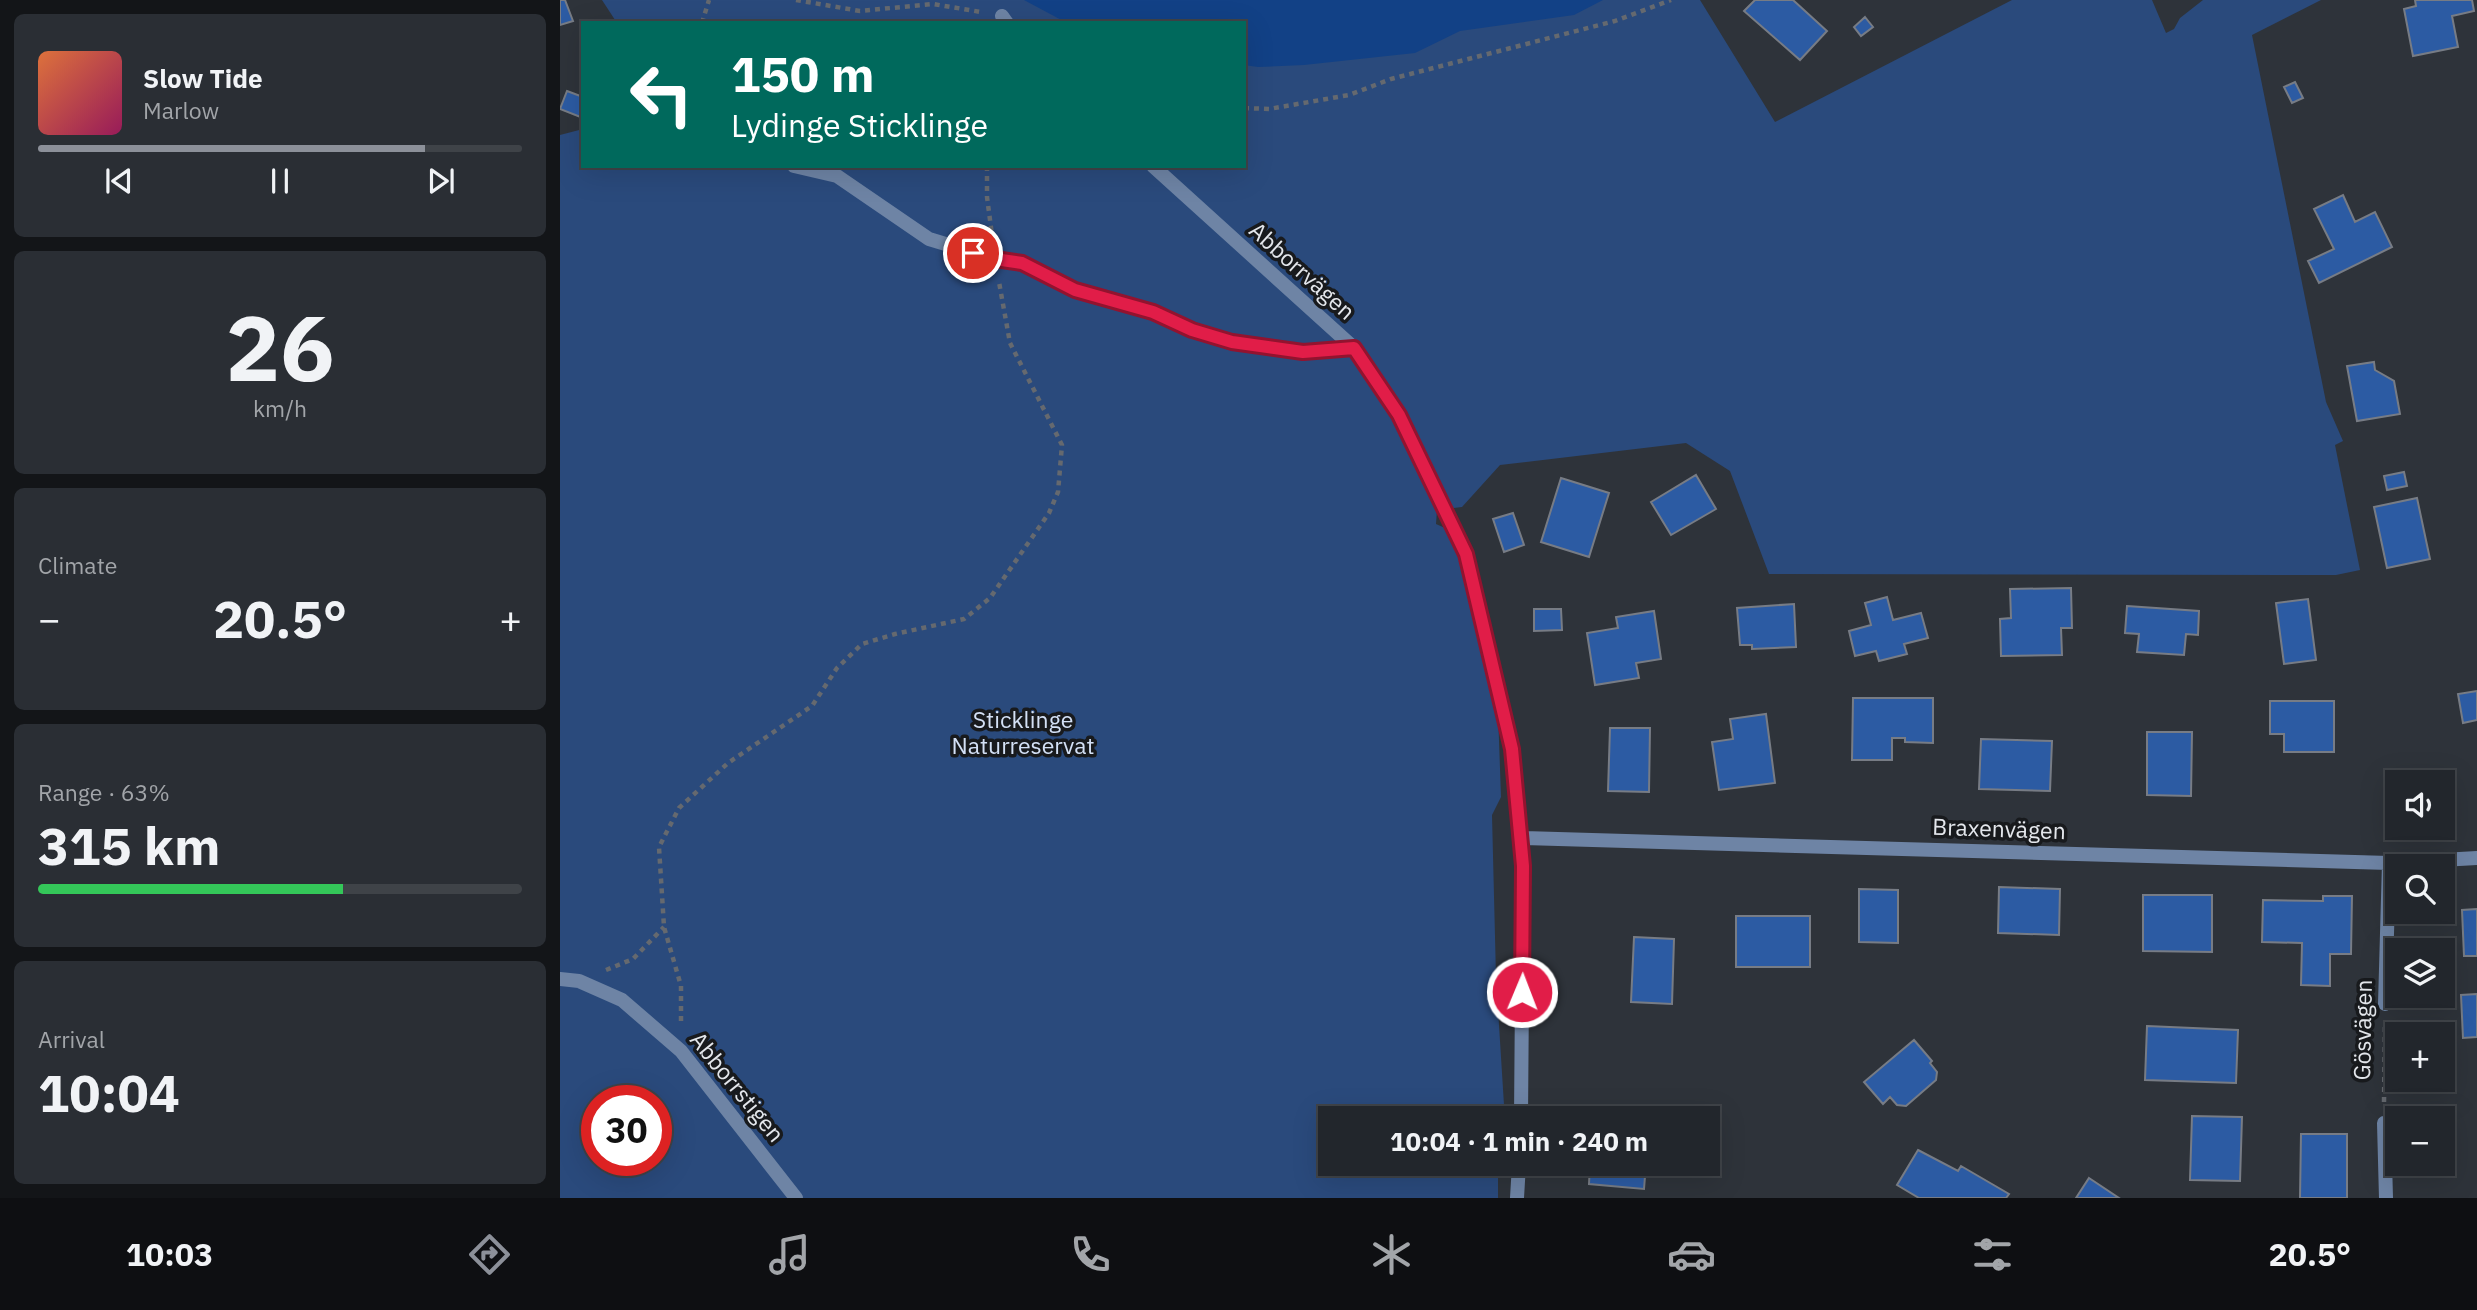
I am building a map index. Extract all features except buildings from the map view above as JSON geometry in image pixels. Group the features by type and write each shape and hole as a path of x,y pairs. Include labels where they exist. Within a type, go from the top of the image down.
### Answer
{"street":[{"path":"803,168 837,176 929,239 995,259 1022,263 1075,290 1153,312 1192,330 1232,342 1303,352 1354,348"},
{"name":"Abborrvägen","path":"1155,168 1354,348 1399,415 1466,554 1512,749 1523,866 1521,1106"},
{"name":"Braxenvägen","path":"1520,838 2385,863"},
{"name":"Braxenvägen","path":"2455,859 2477,858"},
{"name":"Abborrstigen","path":"560,979 579,981 622,1000 681,1051 796,1198"},
{"path":"2384,1123 2386,1198"},
{"path":"1517,1198 1518,1176"}],"path":[{"path":"703,21 709,0"},
{"path":"796,0 860,11 933,4 1004,20"},
{"path":"1246,108 1269,109 1349,95 1391,79 1615,21 1671,0"},
{"path":"681,1051 681,986 664,927 659,847 679,808 728,763 812,706 837,668 862,644 964,619 990,598 1049,513 1058,492 1062,470 1062,445 1010,343 995,259 987,197 987,168"},
{"path":"579,981 633,959 664,927"},
{"name":"Gösvägen","path":"2384,1123 2385,1004"}],"green space":[{"path":"602,0 1065,0 1120,21 616,21"},
{"name":"Sticklinge Naturreservat","path":"1504,0 1700,0 1775,122 2012,0 2152,0 2166,33 2174,29 2180,18 2203,0 2321,0 2252,35 2326,402 2343,441 2335,445 2360,570 2336,575 1769,574 1730,471 1686,443 1500,465 1462,507 1437,510 1436,524 1454,532 1498,712 1501,797 1492,815 1496,977 1504,1106 1318,1106 1318,1176 1498,1176 1498,1198 560,1198 560,135 581,130 581,168 1246,168 1246,41"}],"shaded area":[{"path":"1024,0 1603,0 1574,15 1460,31 1415,53 1258,67 1246,65 1246,21 1063,21"}],"route":[{"path":"973,253 1022,263 1075,290 1153,312 1192,330 1232,342 1303,352 1354,348 1399,415 1466,554 1512,749 1523,866 1522,992"}]}
